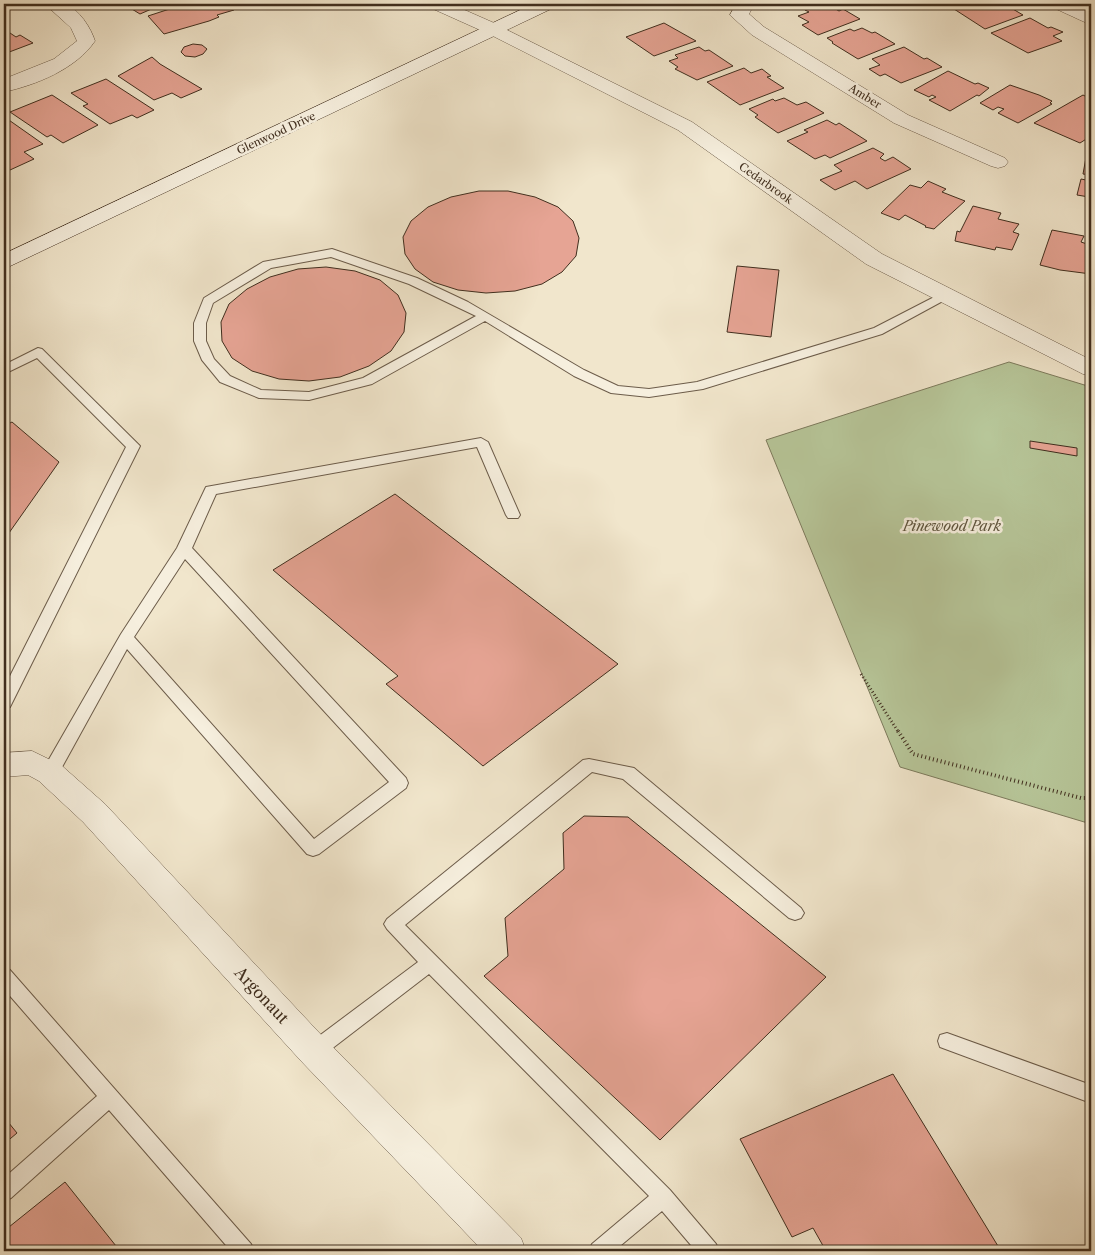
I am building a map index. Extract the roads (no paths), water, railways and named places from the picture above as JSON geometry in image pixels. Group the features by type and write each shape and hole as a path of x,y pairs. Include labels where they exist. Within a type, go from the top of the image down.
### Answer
{"street":[{"path":"4,86 65,61 80,51 86,41 84,31 78,22 54,4"},
{"name":"Cedarbrook","path":"437,4 495,30 685,126 874,259 1091,369"},
{"name":"Glenwood Drive","path":"4,262 547,4"},
{"path":"1060,4 1091,20"},
{"name":"Amber","path":"742,10 758,31 901,119 998,162"},
{"name":"Argonaut","path":"4,765 32,763 50,773 94,813 314,1051 508,1251"}],"lane":[{"path":"485,316 367,381 308,396 259,394 226,379 208,360 200,341 200,323 208,301 230,286 267,265 332,253 413,281 485,316 586,376 616,390 649,393 698,386 878,331 946,296"},
{"path":"4,370 38,352 133,446 4,700"},
{"path":"50,773 126,638 184,549 210,490 482,442 513,515"},
{"path":"126,638 313,849 400,783 184,549"},
{"path":"709,1251 663,1198 393,924 589,765 628,773 795,913"},
{"path":"314,1051 430,963"},
{"path":"4,976 244,1251"},
{"path":"947,1041 1091,1094"},
{"path":"4,1191 109,1097"},
{"path":"599,1251 663,1198"}],"park label":[{"name":"Pinewood Park","path":"952,526"}]}
